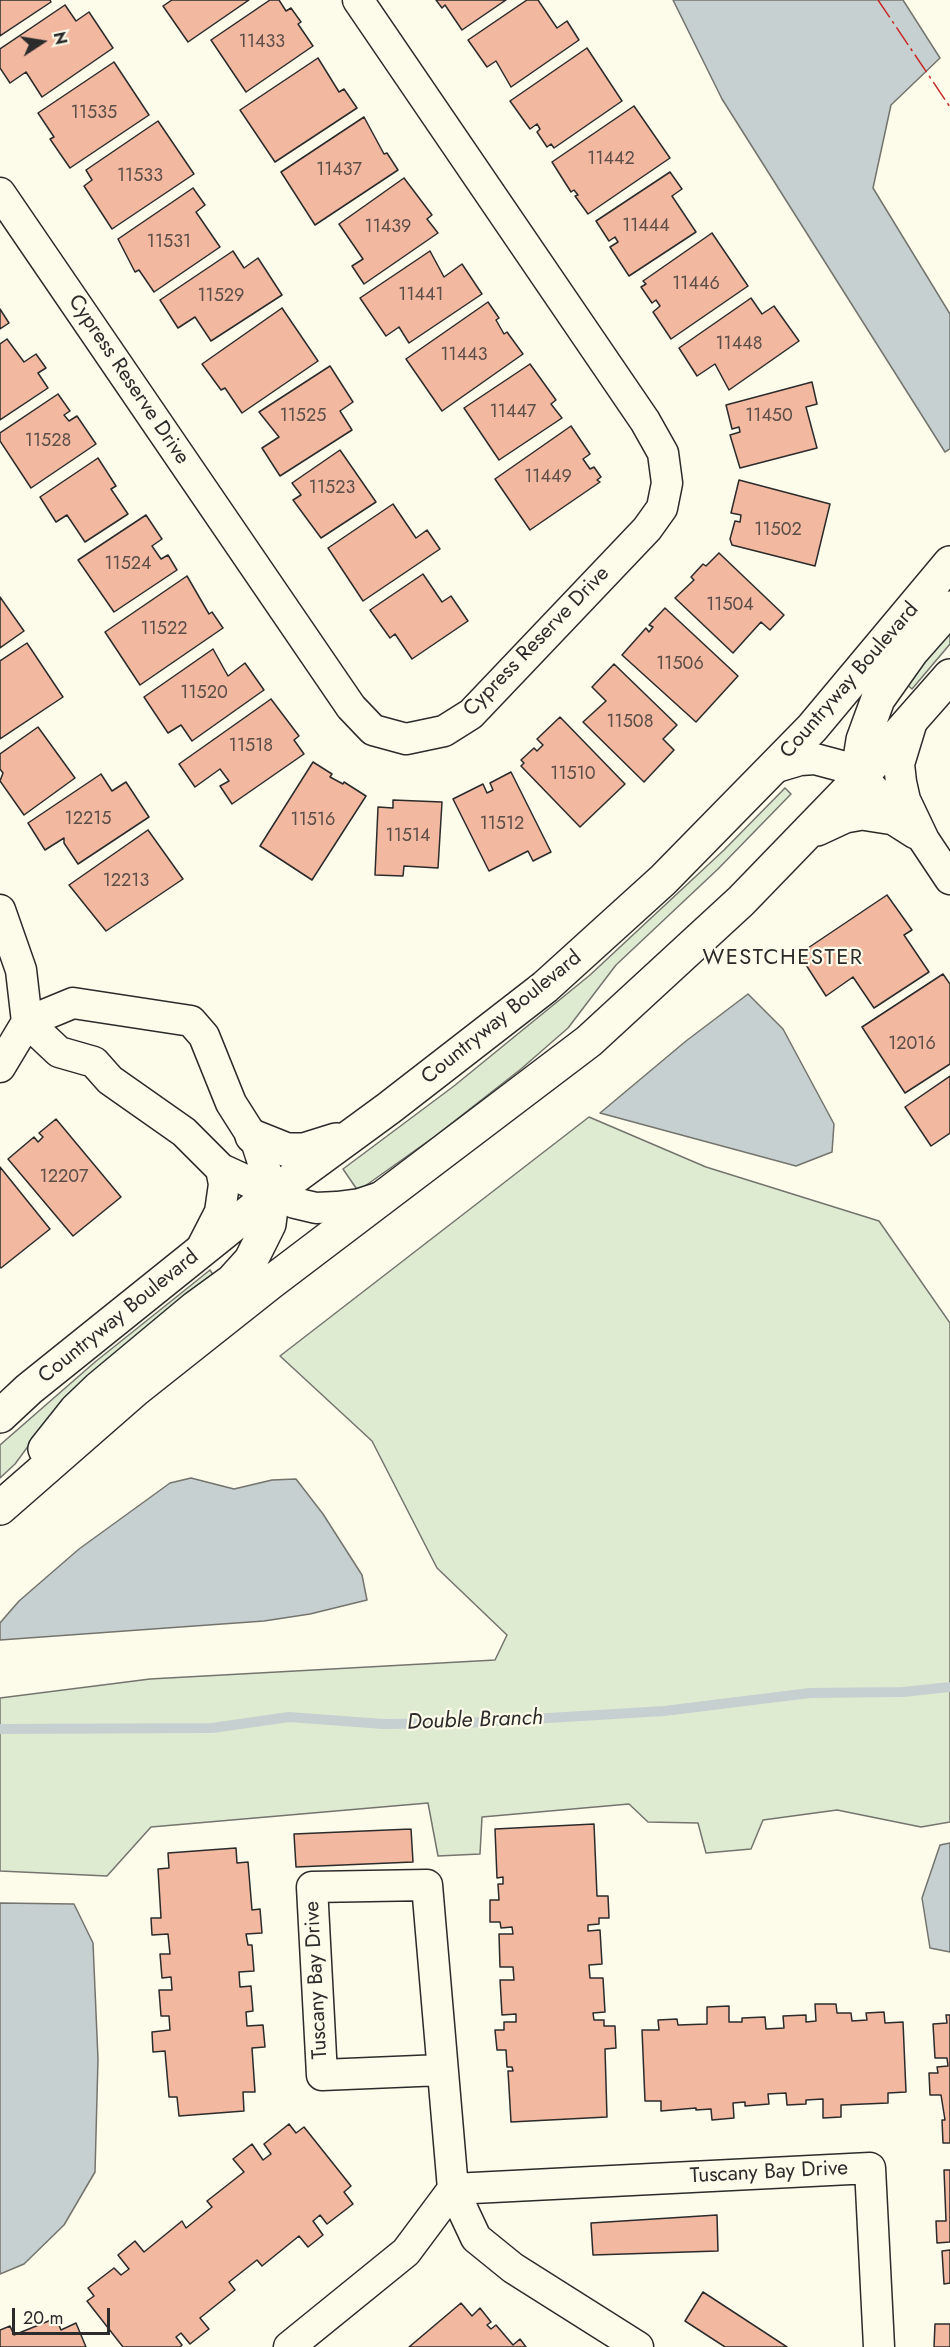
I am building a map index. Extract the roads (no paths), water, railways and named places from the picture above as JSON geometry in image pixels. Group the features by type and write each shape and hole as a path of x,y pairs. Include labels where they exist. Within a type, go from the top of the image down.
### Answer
{"street":[{"name":"Cypress Reserve Drive","path":"0,193 351,707 373,730 406,739 444,731 471,714 647,529 662,508 667,483 663,453 645,421 358,0"},
{"name":"Countryway Boulevard","path":"0,1416 29,1389 273,1193 358,1131 545,987 663,880 812,728 950,563"},
{"path":"861,777 860,759 863,740 878,699 912,651 950,608"},
{"path":"5,1504 135,1390 590,1041 741,901 861,777 950,676"},
{"path":"913,718 899,764 905,800 920,836"},
{"path":"773,768 800,760 815,759 831,762 861,777 920,836 950,879"},
{"path":"803,837 827,822 862,813 894,819 920,836"},
{"path":"0,910 21,970 27,1022 59,1052 94,1062 110,1080 184,1132 221,1169 295,1203 316,1208 360,1204 389,1194"},
{"path":"0,1067 27,1022 73,1003 191,1021 204,1036 218,1065 231,1103 252,1136 273,1193 269,1224 251,1260 232,1281 128,1361 76,1410 5,1504"},
{"path":"252,1136 287,1150 304,1150 358,1131"},
{"path":"198,1253 220,1212 224,1184 221,1169"},
{"name":"Tuscany Bay Drive","path":"442,2070 322,2075 312,1887 428,1885 453,2189 476,2238 513,2268 638,2347"},
{"name":"Tuscany Bay Drive","path":"453,2189 870,2168 879,2347"},
{"path":"289,2347 406,2252 453,2189"}],"waterway":[{"name":"Double Branch","path":"0,1729 212,1728 289,1717 383,1724 466,1723 664,1711 810,1693 903,1692 950,1687"}],"district":[{"name":"WESTCHESTER","path":"783,959"}]}
